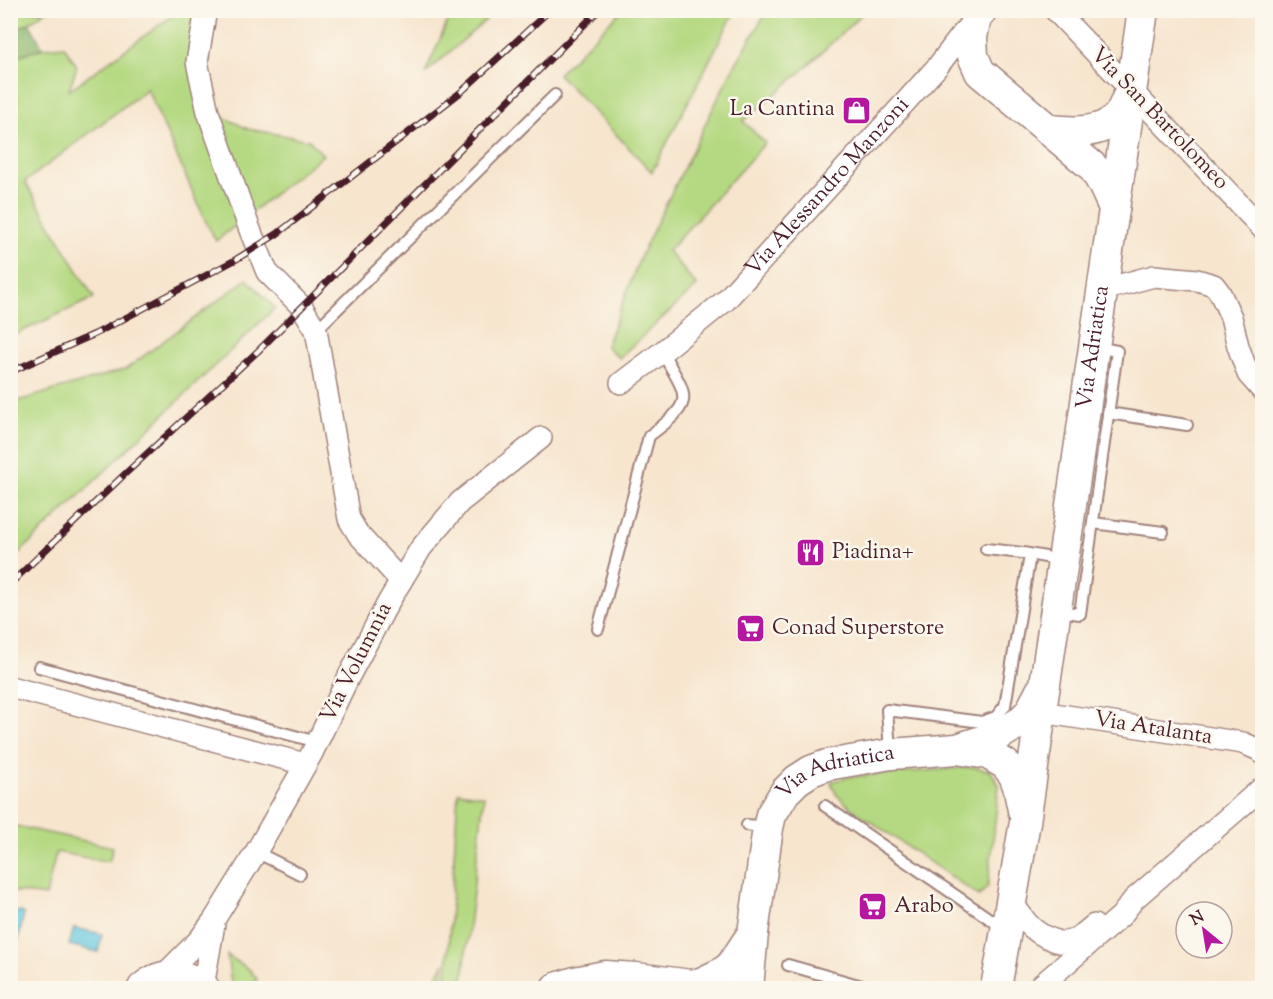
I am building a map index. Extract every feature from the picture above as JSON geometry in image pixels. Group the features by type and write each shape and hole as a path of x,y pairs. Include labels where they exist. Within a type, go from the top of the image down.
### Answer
{"main road":[{"name":"Via Adriatica","path":"996,988 1025,822 1143,10"},
{"path":"979,14 972,38 973,56 980,72 1092,167 1114,208"},
{"path":"1049,130 1073,132 1108,125 1118,117 1131,90"},
{"name":"Via Adriatica","path":"748,988 753,933 757,826 771,815 785,792 797,780 827,765 891,754 957,748 997,736 1018,723 1042,699"},
{"path":"957,748 988,754 1005,764 1014,775 1018,786 1025,822"},
{"name":"Via Adriatica","path":"556,988 574,981 605,976 644,983 691,985 701,983 731,966 753,933"},
{"path":"153,982 174,975 195,981 203,988"}],"street":[{"path":"206,10 197,63 208,112 267,272 302,307 316,330 349,519 358,534 401,581"},
{"name":"Via San Bartolomeo","path":"1055,10 1263,228"},
{"name":"Via Alessandro Manzoni","path":"662,352 726,300 938,66 979,14"},
{"path":"938,66 954,64 967,66 980,72"},
{"path":"1102,290 1154,276 1197,280 1214,285 1231,318 1248,374 1263,390"},
{"path":"621,383 662,352"},
{"name":"Via Volumnia","path":"153,982 199,939 214,920 256,852 317,742 389,601 421,548 460,502 541,438"},
{"path":"10,687 305,764"},
{"name":"Via Atalanta","path":"1042,699 1243,742 1263,753"},
{"path":"1011,900 1025,922 1039,934 1054,941 1065,942 1078,937 1113,909 1134,898 1263,788"},
{"path":"1038,988 1121,916 1134,898"},
{"name":"Via Volumnia","path":"203,988 214,920"}],"lane":[{"path":"316,330 555,95"},
{"path":"1055,611 1080,614 1117,351 1094,346"},
{"path":"598,628 649,436 669,421 681,408 685,397 682,387 662,352"},
{"path":"1108,413 1187,425"},
{"path":"1093,523 1163,532"},
{"path":"986,549 1062,561"},
{"path":"891,754 887,711 982,722 996,717 1005,706 1030,555"},
{"path":"39,667 317,742"},
{"name":"Via Adriatica","path":"825,806 1006,930"},
{"path":"256,852 300,874"},
{"path":"788,965 869,988"}],"green space":[{"path":"10,11 46,11 11,32"},
{"path":"179,11 196,11 200,106 248,129 309,140 323,155 216,241 147,89 25,182 94,298 11,335 10,58 43,48 64,46 77,66 69,90"},
{"path":"452,11 496,11 425,74"},
{"path":"621,11 735,11 652,172 558,74"},
{"path":"767,11 865,11 800,73 743,121 765,143 668,251 697,286 619,358 606,346 641,255 731,72"},
{"path":"29,23 43,48 11,58 11,32"},
{"path":"247,279 275,308 11,561 11,403 126,369"},
{"path":"982,756 999,785 988,886 979,896 851,808 836,794 831,782 848,777 974,767 990,771"},
{"path":"458,792 484,796 462,988 446,988"},
{"path":"11,825 113,847 109,862 56,852 46,896 11,891"},
{"path":"227,955 250,970 257,979 251,988 234,988"},
{"path":"444,963 442,988 430,988"}],"water":[{"path":"10,910 24,913 11,974"},
{"path":"74,928 102,934 98,952 69,945"}],"railway":[{"path":"10,372 95,334 235,260 277,234 461,92 550,10"},
{"path":"10,584 258,351 599,10"}],"place":[{"name":"La Cantina","path":"856,110"},
{"name":"Piadina+","path":"811,553"},
{"name":"Conad Superstore","path":"751,629"},
{"name":"Arabo","path":"873,907"}]}
